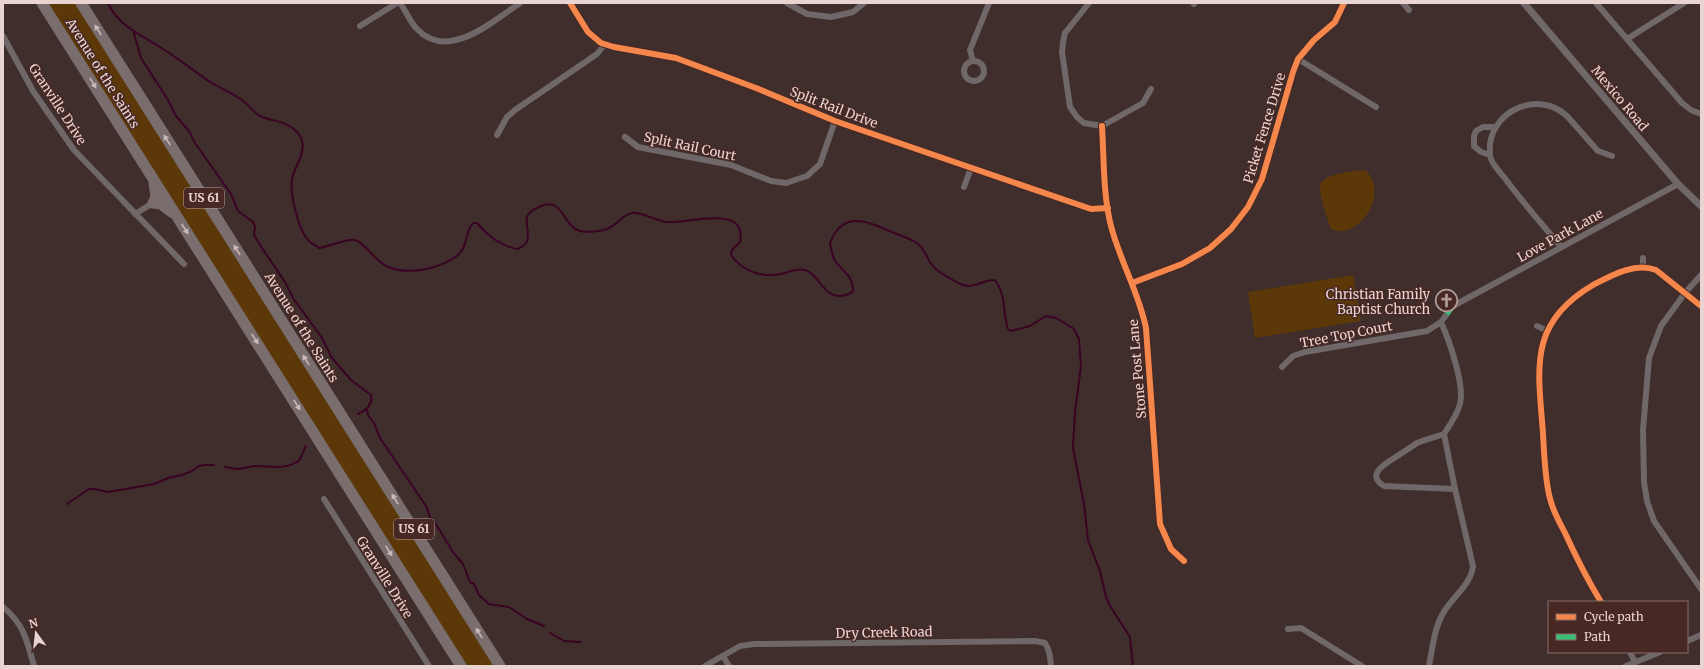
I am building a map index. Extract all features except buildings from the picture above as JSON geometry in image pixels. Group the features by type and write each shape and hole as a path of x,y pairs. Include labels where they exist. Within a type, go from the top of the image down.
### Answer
{"highway":[{"name":"Avenue of the Saints","path":"42,3 461,666"},
{"name":"Avenue of the Saints","path":"81,3 500,666"},
{"path":"154,179 156,197 153,203 161,204 176,215"}],"street":[{"path":"360,26 397,3"},
{"path":"400,3 417,29 428,38 445,42 462,40 478,32 520,3"},
{"name":"Split Rail Drive","path":"570,3 588,32 601,43 614,47 676,58 756,88 835,121 1091,209 1108,208"},
{"path":"787,3 807,14 831,17 853,12 864,3"},
{"path":"973,61 970,50 989,3"},
{"path":"1089,3 1065,33 1062,52 1070,107 1077,117 1084,123 1102,126 1143,103 1151,89"},
{"name":"Picket Fence Drive","path":"1132,283 1182,264 1210,248 1231,229 1248,207 1262,180 1292,72 1298,59 1314,40 1335,22 1344,3"},
{"path":"1403,3 1409,10"},
{"name":"Mexico Road","path":"1525,3 1678,184 1701,206"},
{"path":"1596,3 1682,103 1691,110 1701,114"},
{"path":"1627,39 1684,3"},
{"name":"Granville Drive","path":"3,36 5,45 33,91 74,150 184,264"},
{"path":"497,134 507,117 515,110 597,54 605,44"},
{"path":"1298,59 1376,107"},
{"path":"1561,246 1495,166 1490,155 1491,140 1495,127 1512,110 1524,105 1538,104 1551,107 1567,116 1598,151 1612,156"},
{"name":"Split Rail Court","path":"625,137 638,147 731,165 771,181 786,183 807,176 820,164 835,121"},
{"name":"Stone Post Lane","path":"1102,126 1108,208 1111,227 1143,311 1146,328 1160,524 1171,549 1184,561"},
{"path":"1490,155 1481,152 1474,146 1474,136 1476,131 1483,127 1495,127"},
{"path":"964,187 971,168"},
{"name":"Love Park Lane","path":"1453,306 1561,246 1678,184"},
{"path":"135,214 153,203"},
{"path":"1643,258 1643,267"},
{"path":"1600,601 1585,575 1550,500 1538,370 1544,339 1553,321 1578,294 1608,276 1634,267 1648,267 1656,270 1701,306"},
{"path":"1701,275 1685,293 1661,326 1649,358 1643,430 1644,482 1647,501 1654,521 1701,589"},
{"path":"1447,314 1441,322 1448,339 1461,395 1457,413 1444,434 1418,443 1385,463 1377,470 1376,478 1378,483 1384,486 1455,489"},
{"name":"Tree Top Court","path":"1282,367 1292,356 1305,352 1427,331 1441,322"},
{"path":"1537,326 1548,331"},
{"path":"1430,666 1436,628 1445,610 1467,583 1473,572 1474,566 1455,489 1444,434"},
{"name":"Granville Drive","path":"324,499 429,666"},
{"path":"3,607 14,616 24,632 34,666"},
{"path":"1288,629 1301,628 1362,666"},
{"path":"1688,641 1701,635"},
{"name":"Dry Creek Road","path":"705,666 740,646 754,644 1035,641 1045,644 1050,655 1051,666"},
{"path":"1630,653 1635,662"},
{"path":"1626,666 1658,653"},
{"path":"723,656 729,666"}],"shaded area":[{"path":"47,3 75,3 494,666 467,666"},
{"path":"1365,170 1372,180 1375,191 1373,202 1368,213 1361,222 1352,228 1342,231 1331,229 1320,192 1321,183 1329,177 1335,175"},
{"path":"1353,275 1361,321 1255,338 1248,292"}],"waterway":[{"path":"108,3 118,18 132,30 169,53 210,82 242,100 260,116 284,123 298,133 303,144 303,149 293,175 293,199 300,226 308,240 319,248 348,240 355,240 387,267 408,271 435,267 444,264 458,255 463,248 470,226 473,223 477,223 490,236 506,246 518,249 525,245 527,241 528,231 526,222 529,214 533,210 549,204 559,209 574,228 586,232 604,230 616,224 628,214 632,213 639,213 667,222 714,218 726,219 735,223 740,230 740,242 732,250 731,255 741,265 753,272 767,275 805,270 810,272 828,292 833,295 841,296 847,295 853,291 853,286 849,277 834,259 830,243 835,232 842,226 849,222 858,221 875,225 916,242 923,249 934,268 960,284 971,286 995,280 999,286 1003,298 1006,323 1008,329 1011,331 1030,326 1046,316 1056,318 1074,329 1079,339 1081,366 1075,412 1073,448 1084,504 1088,540 1100,571 1106,597 1110,606 1130,637 1133,666"},
{"path":"133,30 141,58 168,100 176,116 189,131 195,143 231,194 238,211 253,222 255,227 254,235 285,282 293,298 322,338 332,358 351,380 371,395 371,402 368,407 358,414"},
{"path":"367,410 380,438 426,506 430,517 453,552 463,564 470,582 474,584 479,595 489,604 509,607 527,619 544,626"},
{"path":"225,467 242,469 254,466 287,466 298,461 306,446"},
{"path":"67,504 89,489 108,492 154,484 168,478 182,475 199,466 214,465"},
{"path":"550,633 564,641 581,642"}],"marked path":[{"path":"1447,314 1453,306"}],"cycle path":[{"path":"570,3 588,32 601,43 614,47 676,58 756,88 835,121 1091,209 1108,208"},
{"path":"1132,283 1182,264 1210,248 1231,229 1248,207 1262,179 1298,59 1314,40 1335,22 1344,3"},
{"path":"1102,126 1105,189 1108,214 1119,252 1139,302 1146,328 1160,524 1171,549 1184,561"},
{"path":"1600,601 1557,518 1547,486 1539,368 1547,331 1557,315 1572,300 1600,281 1632,269 1648,268 1656,270 1701,306"}],"place":[{"name":"Christian Family Baptist Church","path":"1446,301"}]}
